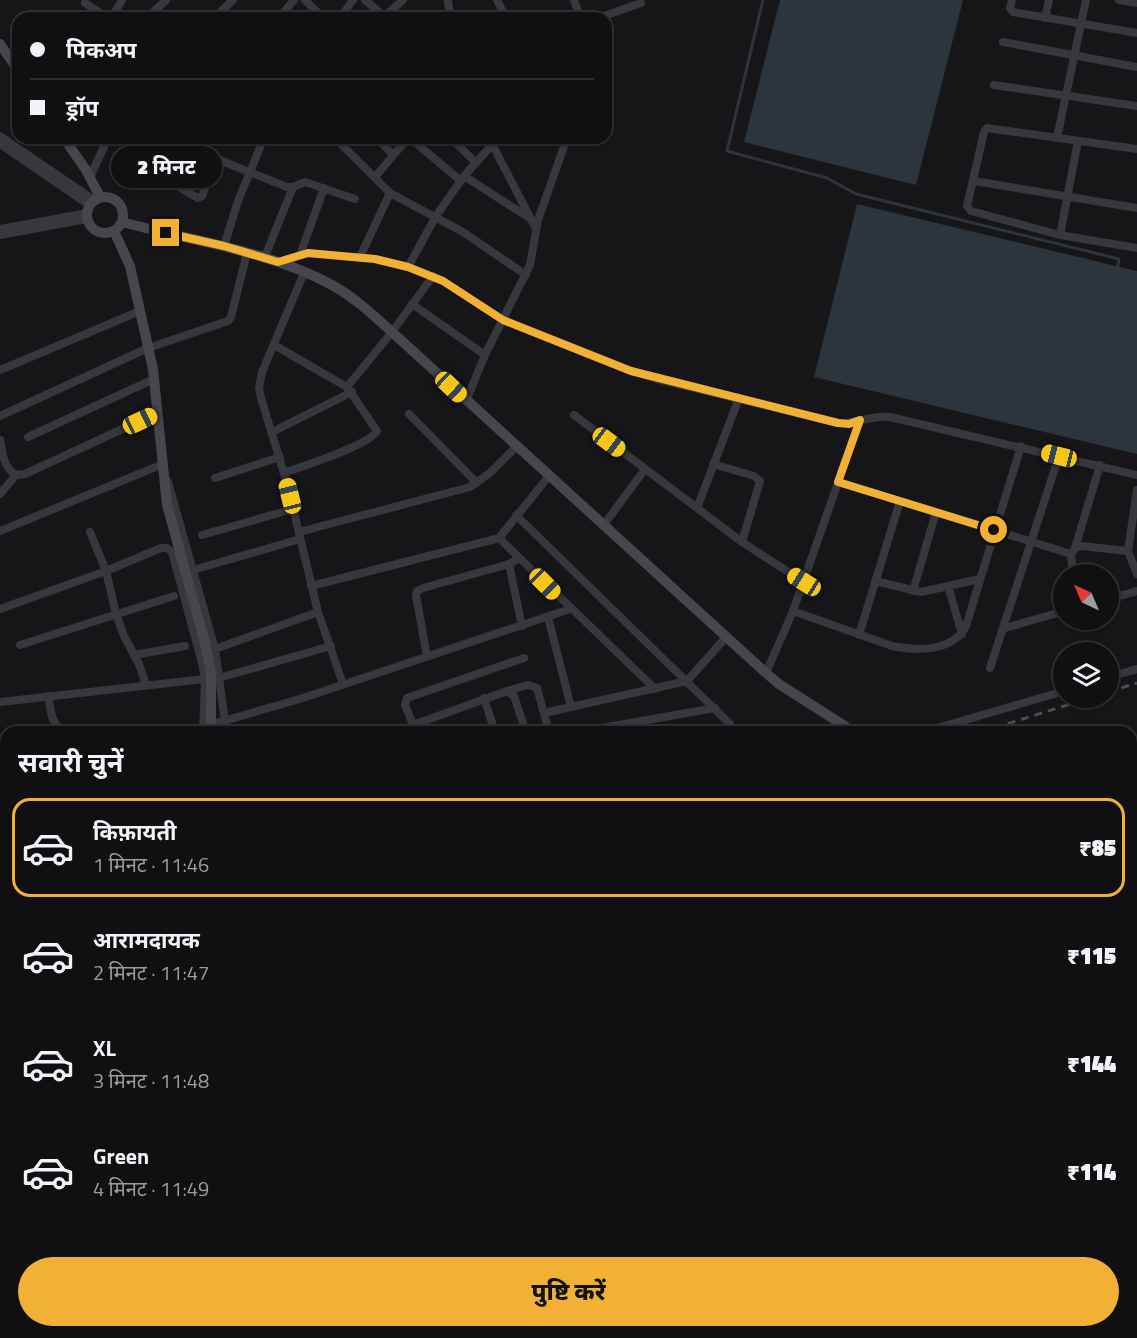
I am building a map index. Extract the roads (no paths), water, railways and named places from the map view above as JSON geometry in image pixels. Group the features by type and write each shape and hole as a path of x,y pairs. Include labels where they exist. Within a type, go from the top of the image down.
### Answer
{"street":[{"path":"153,12 166,0"},
{"path":"220,12 233,0"},
{"path":"284,12 294,0"},
{"path":"305,0 317,12"},
{"path":"366,0 380,12"},
{"path":"391,12 403,0"},
{"path":"618,0 621,10"},
{"path":"1012,0 1010,8 1013,12 1137,33"},
{"path":"1045,18 1049,0"},
{"path":"1057,138 1086,0"},
{"path":"1119,0 1137,3"},
{"path":"85,3 100,12"},
{"path":"612,13 641,3"},
{"path":"156,9 159,12"},
{"path":"1003,42 1137,67"},
{"path":"0,44 12,61"},
{"path":"994,85 1137,106"},
{"path":"1137,149 987,128 984,132 967,206 971,211 1060,235 1137,248"},
{"path":"0,136 92,207"},
{"path":"1060,235 1078,141"},
{"path":"0,144 92,207"},
{"path":"68,144 90,177"},
{"path":"0,235 92,207 114,198 123,210 122,222 114,231 105,233 95,230 92,207 90,177 105,144"},
{"path":"183,144 293,187"},
{"path":"224,246 249,171 261,144"},
{"path":"341,144 390,193 436,216 526,275"},
{"path":"383,144 393,155"},
{"path":"375,177 403,144"},
{"path":"417,144 462,179 530,218"},
{"path":"457,144 476,163"},
{"path":"408,267 436,216 490,144"},
{"path":"495,144 536,229"},
{"path":"466,401 485,355 526,275 533,252 536,229 565,144"},
{"path":"138,146 172,183 198,198 202,196 215,158"},
{"path":"974,181 1137,208"},
{"path":"264,259 293,187 304,182 355,199"},
{"path":"300,255 324,188"},
{"path":"360,257 390,193"},
{"path":"0,229 92,207"},
{"path":"122,222 224,246 278,262 316,276 344,292 392,332 766,673 779,684 845,726"},
{"path":"114,231 130,266 154,379 167,505 225,722"},
{"path":"0,416 148,348 228,321 247,254"},
{"path":"278,262 300,255 319,254 360,257 408,267 433,276 503,320 631,371 838,423 849,424 872,417 890,417 1137,475"},
{"path":"304,273 262,372 259,387 284,473 318,612 343,684"},
{"path":"272,432 349,390 433,276"},
{"path":"412,304 485,355"},
{"path":"0,370 140,311"},
{"path":"274,345 349,390 376,428 375,435 337,454 284,473"},
{"path":"28,437 154,379"},
{"path":"697,508 739,398"},
{"path":"0,440 5,463 10,471 16,475 25,474 157,413"},
{"path":"409,414 477,483"},
{"path":"574,415 742,542 804,582"},
{"path":"766,673 804,582 860,420"},
{"path":"193,570 299,535 462,490 477,483 517,446"},
{"path":"793,611 891,646 916,649 947,644 962,634 1021,446"},
{"path":"990,668 1005,628 1030,542 1059,456"},
{"path":"215,478 279,458"},
{"path":"0,531 163,464"},
{"path":"713,464 754,476 760,480 742,542"},
{"path":"1073,564 1073,551 1100,465"},
{"path":"603,526 645,469"},
{"path":"0,494 16,475"},
{"path":"311,586 499,538 549,476"},
{"path":"163,477 170,485 177,518 215,649 206,726"},
{"path":"838,482 1030,542 1073,551 1081,546 1128,551"},
{"path":"1137,490 1128,551 1137,574"},
{"path":"859,635 900,501"},
{"path":"202,534 293,509"},
{"path":"913,591 936,512"},
{"path":"516,515 730,723"},
{"path":"90,532 106,571 116,614 124,636 146,685"},
{"path":"499,538 655,689"},
{"path":"0,609 106,571 161,548 171,552 202,663 212,677"},
{"path":"427,657 417,591 509,564 519,558"},
{"path":"509,564 522,626"},
{"path":"876,581 913,591 929,591 980,579"},
{"path":"948,586 962,634"},
{"path":"1119,596 1137,591"},
{"path":"20,645 174,596"},
{"path":"216,726 570,609"},
{"path":"215,649 318,612"},
{"path":"1005,628 1053,614"},
{"path":"548,617 571,707"},
{"path":"544,713 687,681 727,636"},
{"path":"134,655 186,646"},
{"path":"0,702 212,677 331,646"},
{"path":"413,726 405,705 407,698 524,658"},
{"path":"1119,674 1137,669"},
{"path":"419,726 484,698 532,685 538,693 547,726"},
{"path":"507,690 514,696 524,726"},
{"path":"944,726 1053,694"},
{"path":"48,696 52,717 57,726"},
{"path":"484,698 493,726"},
{"path":"613,726 715,708"}],"waterway":[{"path":"763,0 727,151 827,178 856,194 1119,259 1118,266"}],"railway":[{"path":"1119,689 1137,683"},
{"path":"1000,726 1058,708"}]}
